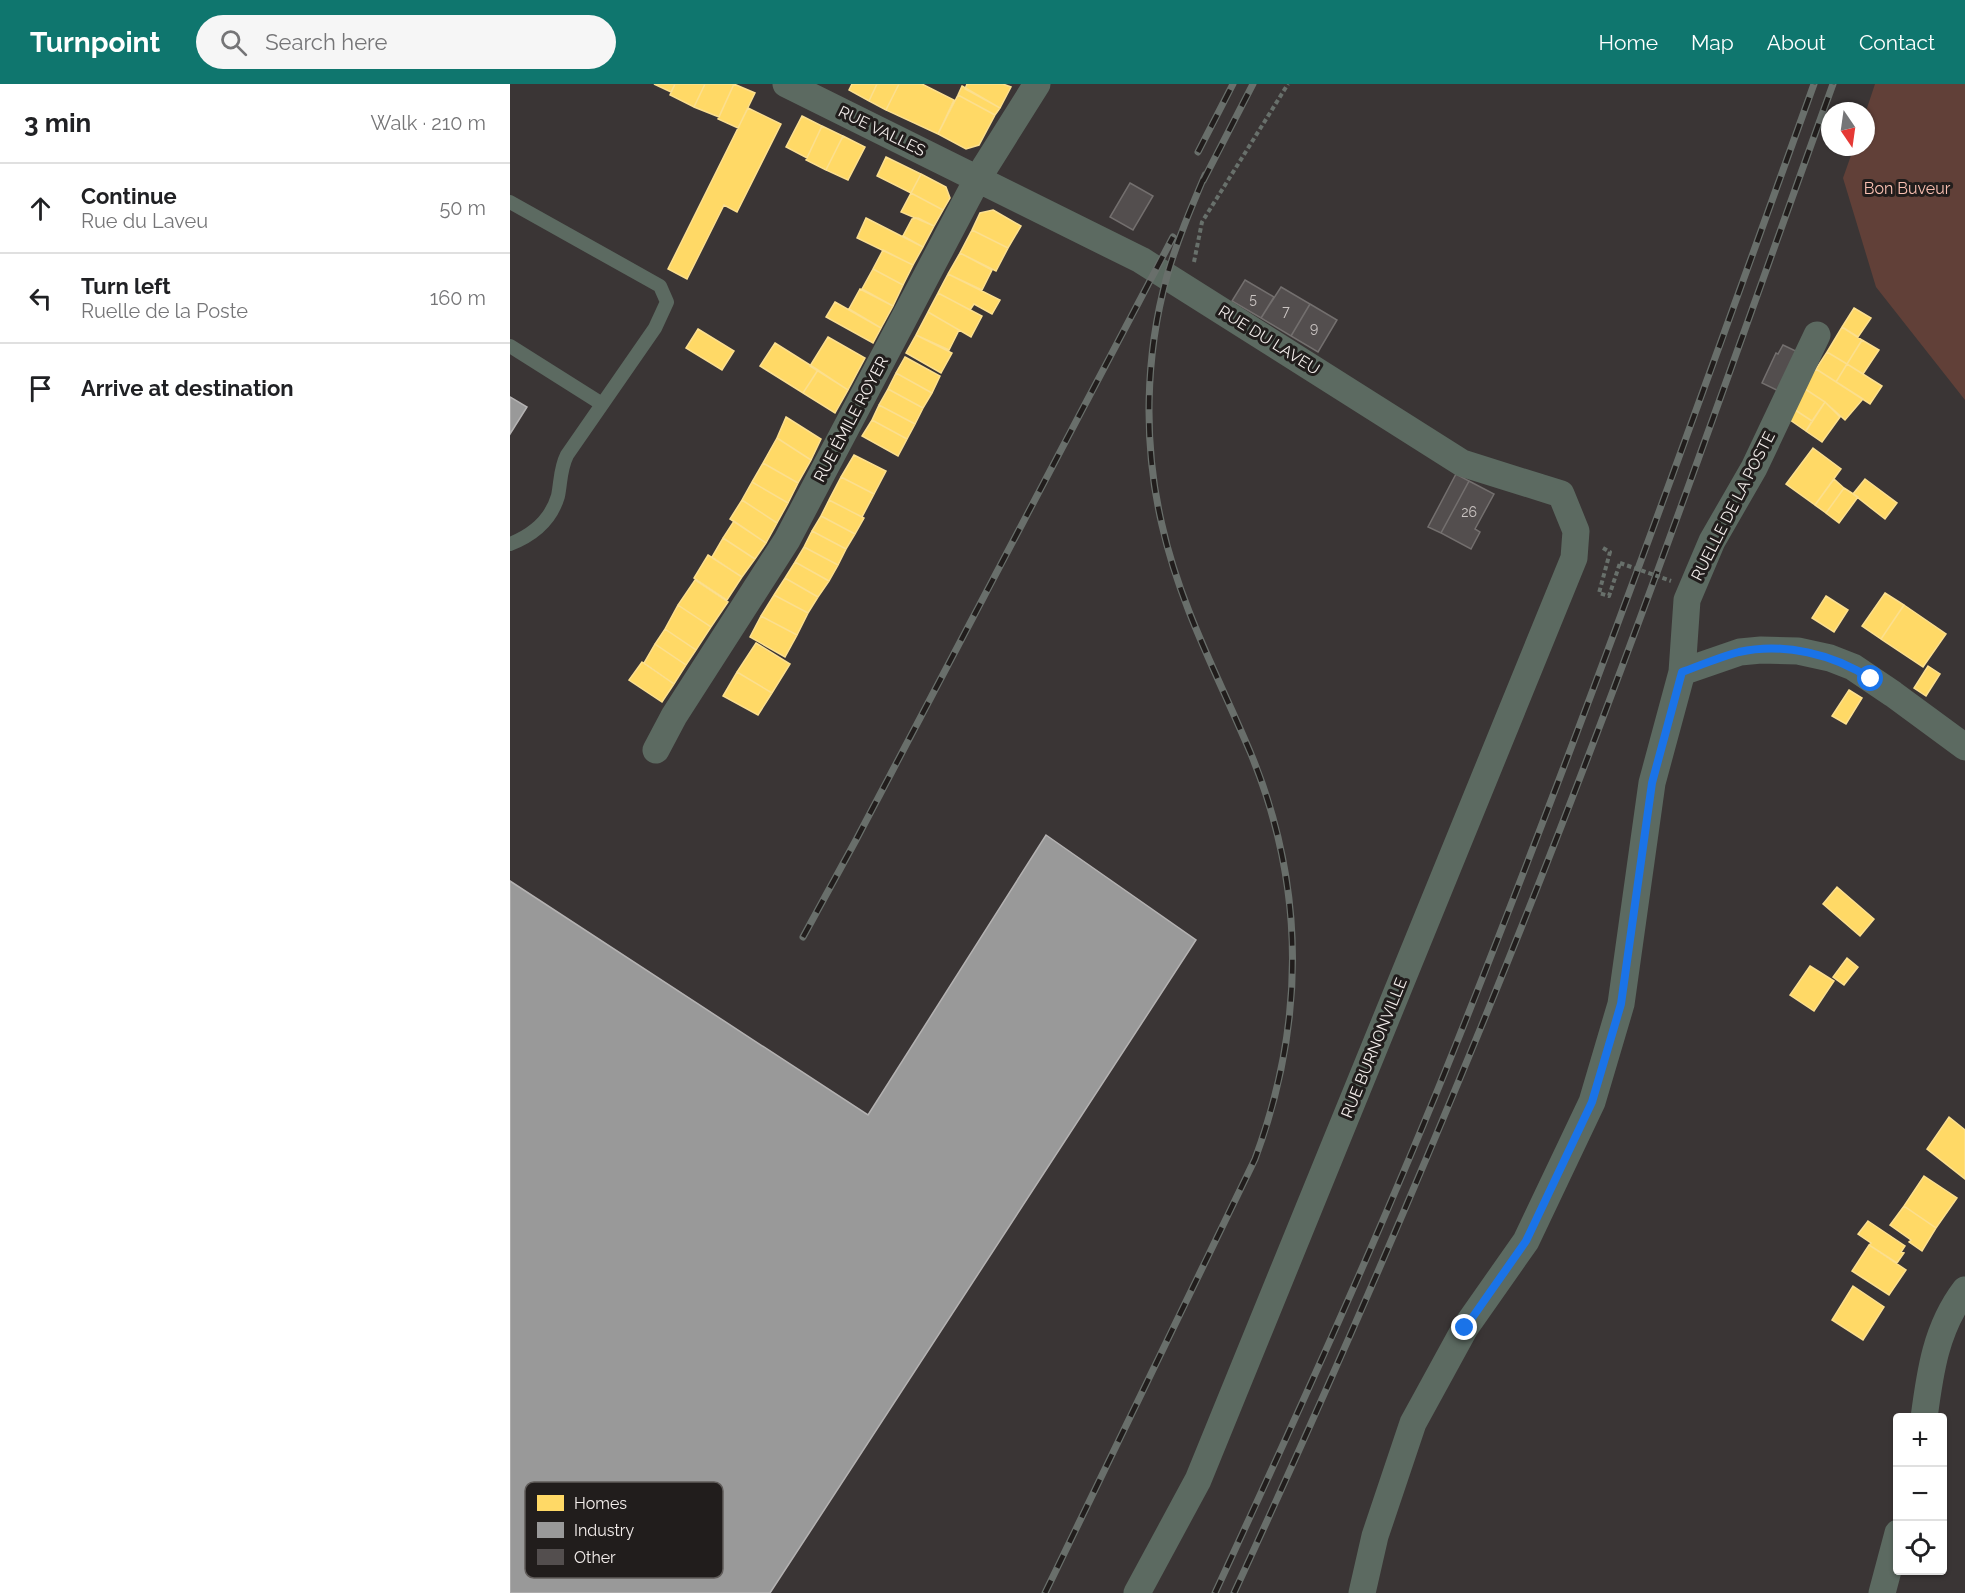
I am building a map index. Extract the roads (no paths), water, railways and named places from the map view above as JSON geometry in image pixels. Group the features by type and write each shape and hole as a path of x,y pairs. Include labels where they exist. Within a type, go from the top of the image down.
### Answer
{"street":[{"name":"RUE VALLES","path":"786,84 978,178"},
{"name":"RUE ÉMILE ROYER","path":"656,750 674,716 787,540 978,178 1037,84"},
{"name":"RUE DU LAVEU","path":"978,178 1141,260 1462,463 1561,494"},
{"name":"RUELLE DE LA POSTE","path":"1362,1593 1375,1536 1413,1423 1465,1328 1526,1241 1592,1102 1621,1004 1652,783 1682,672 1688,600 1712,541 1754,468 1817,335"},
{"name":"RUE BURNONVILLE","path":"1137,1593 1198,1480 1574,558 1576,531 1561,494"},
{"path":"1682,672 1740,652 1761,650 1798,651 1830,658 1853,667 1965,747"},
{"path":"1925,1413 1929,1377 1939,1338 1954,1304 1965,1290"},
{"path":"1882,1593 1893,1552"}],"lane":[{"path":"510,202 660,286 667,302 655,328 567,455 561,467 552,512 531,534 510,543"},
{"path":"510,346 602,404"}],"railway":[{"path":"1198,152 1233,84"},
{"path":"1203,181 1253,84"},
{"path":"1215,1593 1368,1254 1455,1047 1594,687 1814,84"},
{"path":"1234,1593 1390,1243 1537,888 1651,588 1833,84"},
{"path":"1045,1593 1255,1159 1283,1058 1290,1007 1292,956 1290,905 1282,855 1269,804 1251,754 1201,641 1179,584 1162,525 1152,463 1149,400 1154,337 1175,250 1205,175"},
{"path":"803,937 1173,237"}],"park label":[{"name":"Bon Buveur","path":"1907,188"}]}
